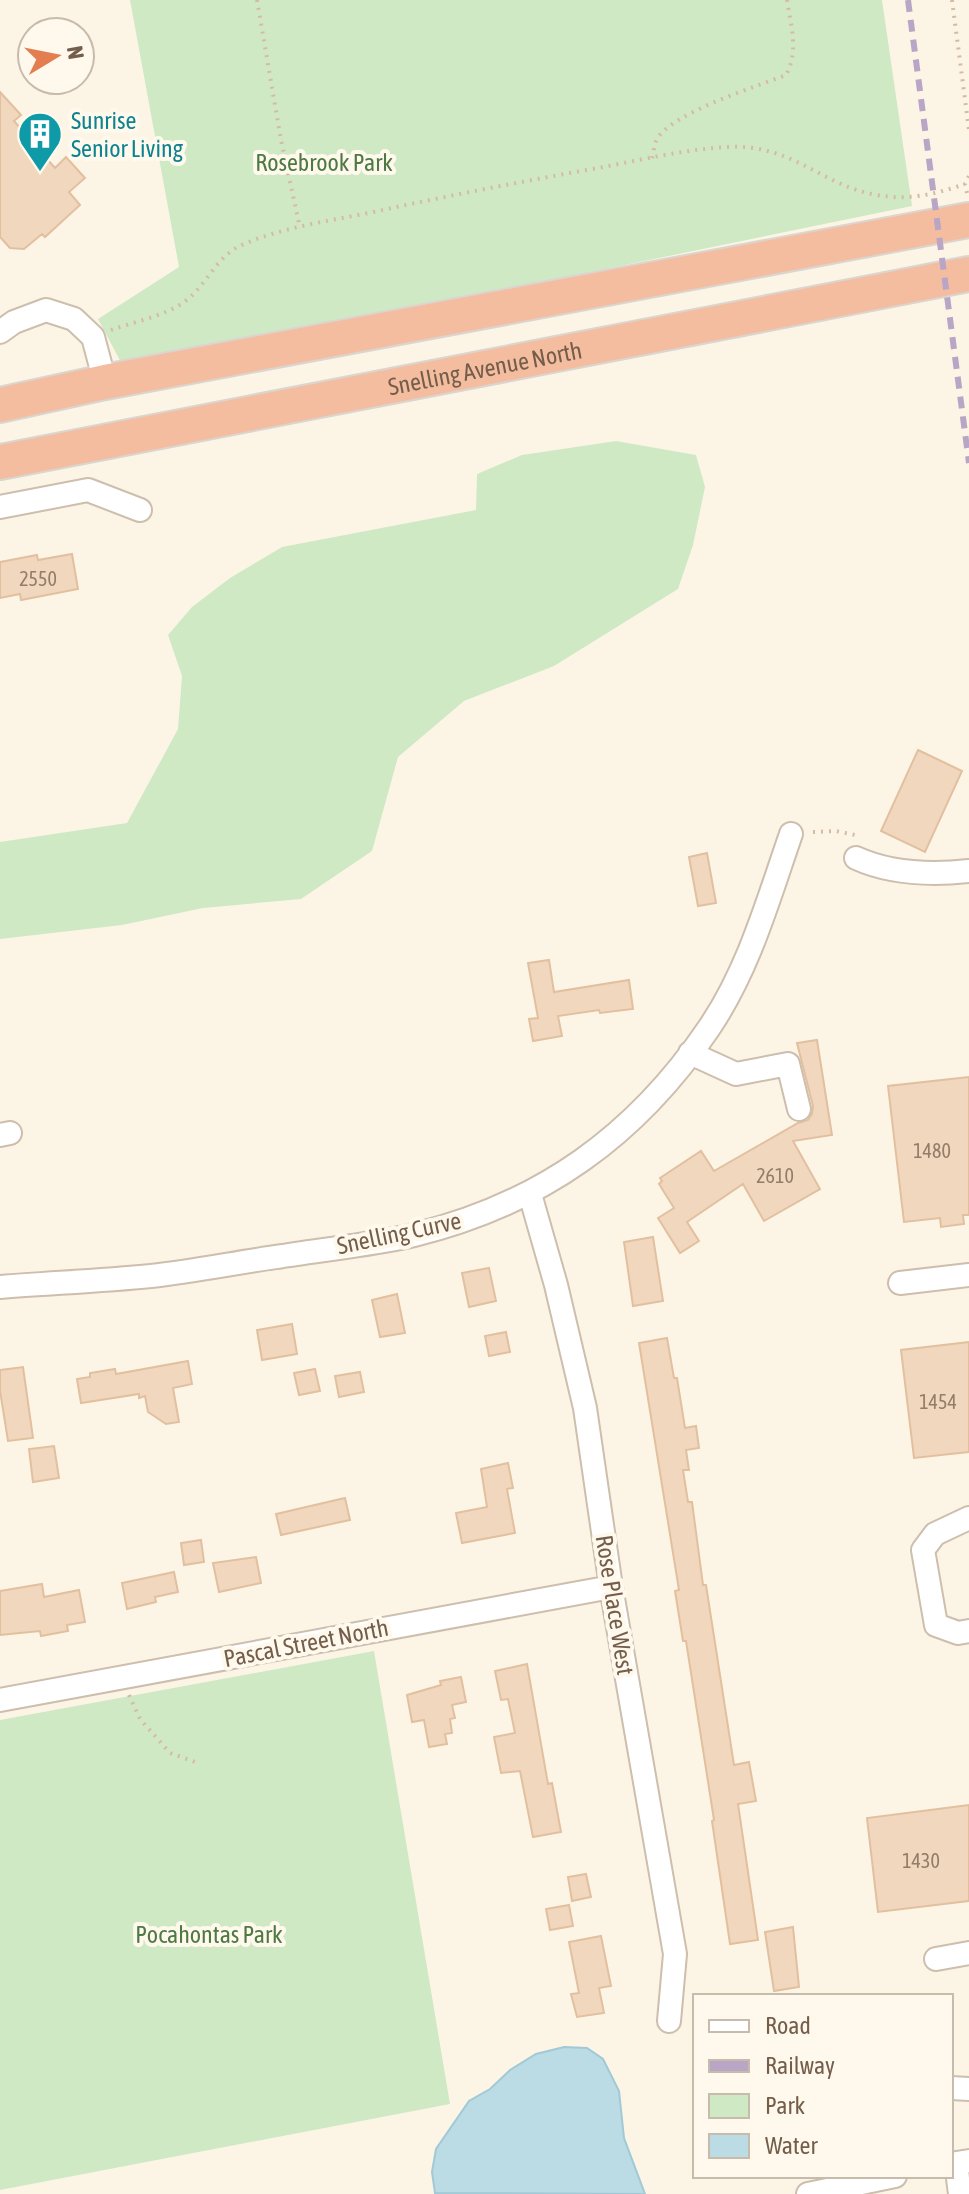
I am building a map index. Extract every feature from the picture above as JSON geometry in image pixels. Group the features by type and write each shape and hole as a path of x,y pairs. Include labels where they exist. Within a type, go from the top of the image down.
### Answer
{"highway":[{"path":"0,405 105,382 969,220"},
{"name":"Snelling Avenue North","path":"0,462 969,274"}],"street":[{"path":"0,332 14,322 46,310 74,319 93,337 105,382"},
{"path":"0,507 88,490 140,510"},
{"name":"Snelling Curve","path":"0,1287 152,1276 412,1235 458,1222 530,1194 588,1157 627,1124 666,1085 709,1028 746,962 791,834"},
{"path":"861,848 867,863 914,874 969,871"},
{"path":"690,1053 736,1074 788,1064 799,1109"},
{"name":"Rose Place West","path":"530,1194 556,1285 585,1408 611,1587 675,1954 669,2021"},
{"path":"900,1283 969,1275"},
{"path":"969,1518 935,1534 923,1550 936,1625 958,1633 969,1631"},
{"name":"Pascal Street North","path":"0,1700 611,1587"},
{"path":"936,1959 969,1953"},
{"path":"959,2163 960,2194"},
{"path":"808,2194 885,2178"}],"path":[{"path":"257,0 300,228"},
{"path":"652,158 657,139 680,120 707,104 786,75 793,61 794,42 787,0"},
{"path":"952,0 969,130"},
{"path":"93,337 183,302 232,249 300,228 652,158 731,147 764,149 792,158 853,188 900,198 933,194 965,184"},
{"path":"791,834 836,831 861,848"},
{"path":"125,1677 130,1700 140,1719 170,1753 195,1762"}],"green space":[{"name":"Rosebrook Park","path":"130,0 882,0 912,206 124,368 98,319 179,267"},
{"path":"616,441 696,455 705,487 693,545 678,589 554,666 464,701 398,757 372,851 301,899 203,908 122,925 0,939 0,842 127,823 178,729 182,676 168,635 192,607 230,578 282,547 476,510 477,474 522,455"},
{"name":"Pocahontas Park","path":"374,1651 450,2104 0,2190 0,1720"}],"water":[{"path":"564,2047 587,2048 603,2059 619,2091 624,2138 645,2194 435,2193 432,2172 436,2149 469,2101 536,2054"}],"building":[{"name":"Sunrise Senior Living","path":"0,92 21,115 14,121 55,168 66,157 85,178 69,192 80,205 45,237 42,234 24,249 10,248 0,237"},
{"path":"72,554 78,589 21,600 20,594 0,598 0,562 37,555 38,560"},
{"path":"918,750 962,771 925,852 881,831"},
{"path":"707,853 716,903 698,906 689,857"},
{"path":"549,960 554,992 629,980 633,1009 558,1016 562,1036 533,1041 529,1019 538,1018 528,963"},
{"path":"817,1040 832,1135 793,1141 820,1189 764,1221 743,1184 687,1222 699,1241 680,1253 658,1218 674,1208 659,1184 662,1181 660,1178 701,1151 714,1171 808,1120 813,1106 797,1043"},
{"path":"969,1077 969,1215 963,1215 964,1224 941,1227 940,1218 904,1222 888,1086"},
{"path":"653,1237 663,1301 633,1306 624,1242"},
{"path":"489,1268 496,1301 469,1307 462,1273"},
{"path":"397,1294 405,1333 380,1337 372,1300"},
{"path":"292,1324 297,1354 262,1360 257,1330"},
{"path":"506,1332 510,1352 489,1356 485,1336"},
{"path":"667,1338 685,1428 696,1426 699,1448 686,1450 689,1470 683,1470 688,1502 692,1502 734,1765 749,1762 756,1801 738,1804 758,1940 730,1944 714,1820 686,1641 683,1641 675,1591 679,1590 639,1343"},
{"path":"969,1342 969,1452 914,1458 901,1350"},
{"path":"188,1361 192,1384 173,1388 179,1422 166,1424 148,1412 145,1396 139,1398 139,1394 81,1403 77,1379 90,1377 90,1373 115,1369 116,1374"},
{"path":"23,1367 33,1438 8,1441 0,1370"},
{"path":"315,1369 320,1391 299,1395 294,1373"},
{"path":"360,1372 364,1392 339,1397 335,1376"},
{"path":"54,1446 59,1478 33,1482 29,1449"},
{"path":"508,1463 513,1488 507,1489 515,1533 462,1543 456,1513 487,1507 481,1469"},
{"path":"345,1498 350,1520 281,1535 276,1514"},
{"path":"201,1540 204,1562 184,1565 181,1543"},
{"path":"256,1557 261,1583 219,1592 213,1563"},
{"path":"174,1572 178,1592 155,1597 156,1602 127,1609 122,1583"},
{"path":"42,1584 44,1597 79,1590 85,1622 67,1625 68,1631 41,1636 40,1631 0,1635 0,1591"},
{"path":"527,1664 548,1784 552,1783 561,1832 533,1837 520,1771 501,1773 494,1737 515,1733 508,1699 501,1700 495,1671"},
{"path":"461,1677 466,1702 452,1705 455,1718 450,1719 452,1733 445,1734 447,1744 429,1747 424,1720 412,1722 407,1695 441,1685 440,1681"},
{"path":"969,1805 969,1901 878,1912 867,1818"},
{"path":"586,1874 591,1897 572,1901 568,1877"},
{"path":"569,1905 573,1926 550,1930 546,1909"},
{"path":"793,1927 799,1987 774,1991 765,1932"},
{"path":"601,1936 611,1986 599,1988 604,2013 577,2017 571,1994 579,1993 569,1942"}],"railway":[{"path":"908,0 969,463"}],"place":[{"name":"Sunrise Senior Living","path":"40,173"}]}
